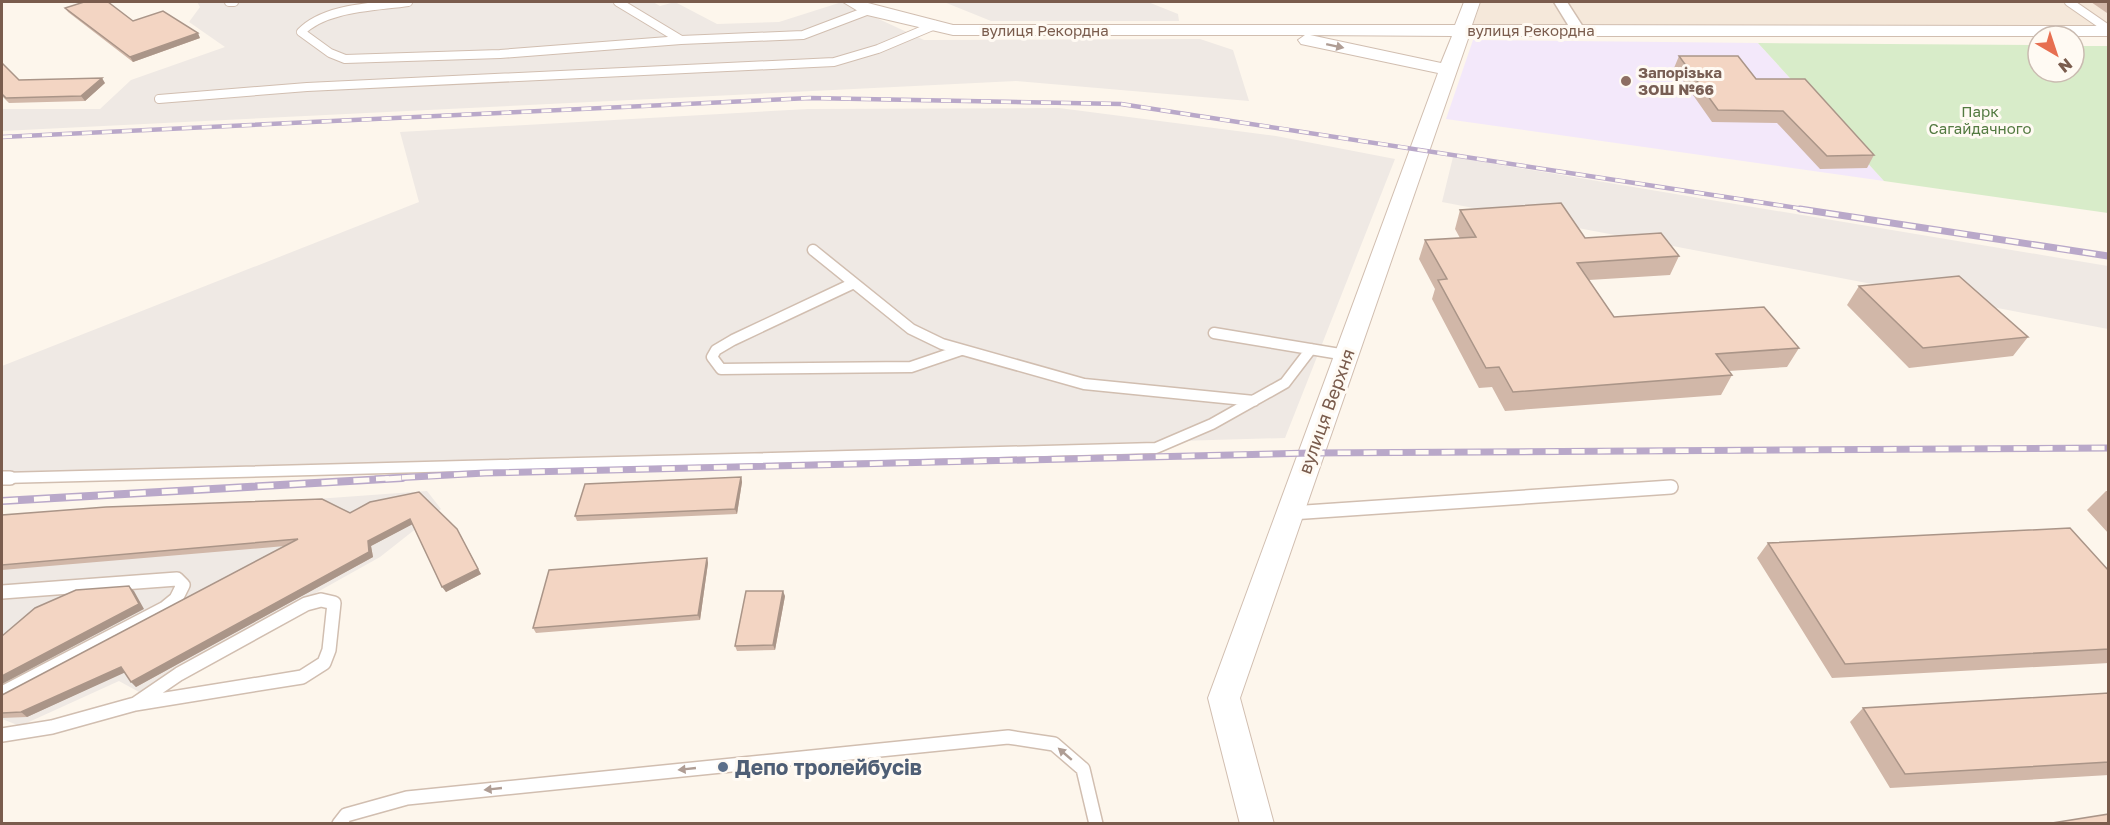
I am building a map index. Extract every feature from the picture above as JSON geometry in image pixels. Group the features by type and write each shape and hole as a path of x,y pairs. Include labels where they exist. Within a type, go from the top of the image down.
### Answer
{"street":[{"name":"вулиця Рекордна","path":"851,2 869,10 953,30 2109,30"},
{"name":"вулиця Верхня","path":"1257,824 1224,698 1472,2"},
{"path":"1561,2 1578,30"},
{"path":"1257,30 1448,70"}],"lane":[{"path":"408,2 329,16 309,23 301,32 330,53 345,59 500,54 681,40 803,35 869,10"},
{"path":"618,2 681,40"},
{"path":"2069,2 2109,30"},
{"path":"159,99 307,87 834,62 878,49 935,25"},
{"path":"813,250 911,329 962,350 1084,384 1254,401"},
{"path":"854,283 733,340 716,350 712,357 715,363 721,369 911,368 962,350"},
{"path":"1214,333 1346,355"},
{"path":"2,478 1156,448 1212,424 1285,382 1311,349"},
{"path":"1289,513 1671,487"},
{"path":"2,592 177,579 183,585 176,599 165,608 2,693"},
{"path":"2,735 23,734 61,726 135,704 302,677 314,672 324,663 329,650 334,603 321,600 306,604 179,674 135,704"},
{"path":"339,824 346,815 407,798 1008,737 1054,744 1083,769 1096,824"}],"shaded area":[{"path":"197,2 653,2 660,6 675,2 717,24 779,22 842,2 924,40 1200,39 1233,50 1249,101 1016,81 2,131 2,109 100,109 131,80 225,47 189,22 200,7"},
{"path":"944,2 1148,2 1178,14 1179,21 991,21"},
{"path":"1481,2 2108,2 2108,26 2086,26 2086,24 1473,25"},
{"name":"Запорізька ЗОШ №66","path":"1473,40 1758,43 1884,181 1446,119"},
{"path":"1059,108 1276,136 1395,159 1285,438 2,475 2,366 419,202 400,132 808,109"},
{"path":"1453,157 2108,266 2108,329 1442,202"},
{"path":"427,491 441,509 380,557 139,692 119,681 20,726 2,719 2,522"}],"green space":[{"name":"Парк Сагайдачного","path":"1758,43 2026,45 2026,84 2086,84 2086,46 2108,46 2108,213 1884,181"}],"building":[{"path":"84,2 108,2 133,21 163,11 198,33 130,57 65,8"},
{"path":"1679,56 1738,56 1756,79 1805,79 1874,155 1827,156 1783,111 1718,110"},
{"path":"2,63 19,80 102,78 81,96 6,98 2,94"},
{"path":"1561,203 1585,238 1661,233 1679,256 1577,263 1614,317 1764,307 1799,348 1716,354 1732,375 1513,392 1499,367 1486,368 1438,280 1447,279 1425,240 1476,237 1460,210"},
{"path":"1959,276 2028,337 1923,348 1859,286"},
{"path":"741,477 735,509 575,516 585,484"},
{"path":"419,492 457,529 478,569 442,587 410,519 368,541 369,552 131,682 121,667 21,712 2,713 2,695 298,539 2,565 2,515 106,507 322,499 350,513 370,502"},
{"path":"2070,528 2109,571 2109,649 1845,664 1768,543"},
{"path":"707,558 698,615 533,628 549,570"},
{"path":"129,586 139,604 2,676 2,636 35,608 76,590"},
{"path":"746,591 783,591 773,645 735,646"},
{"path":"2109,693 2109,762 1905,774 1863,708"},
{"path":"2109,814 2109,824 2052,823"}],"railway":[{"path":"2,137 810,98 1121,104 1810,210"},
{"path":"1800,209 2108,256"},
{"path":"376,479 485,473 1311,453 2108,448"},
{"path":"2,501 402,478"}],"place":[{"name":"Запорізька ЗОШ №66","path":"1626,81"},
{"name":"Депо тролейбусів","path":"723,767"}]}
